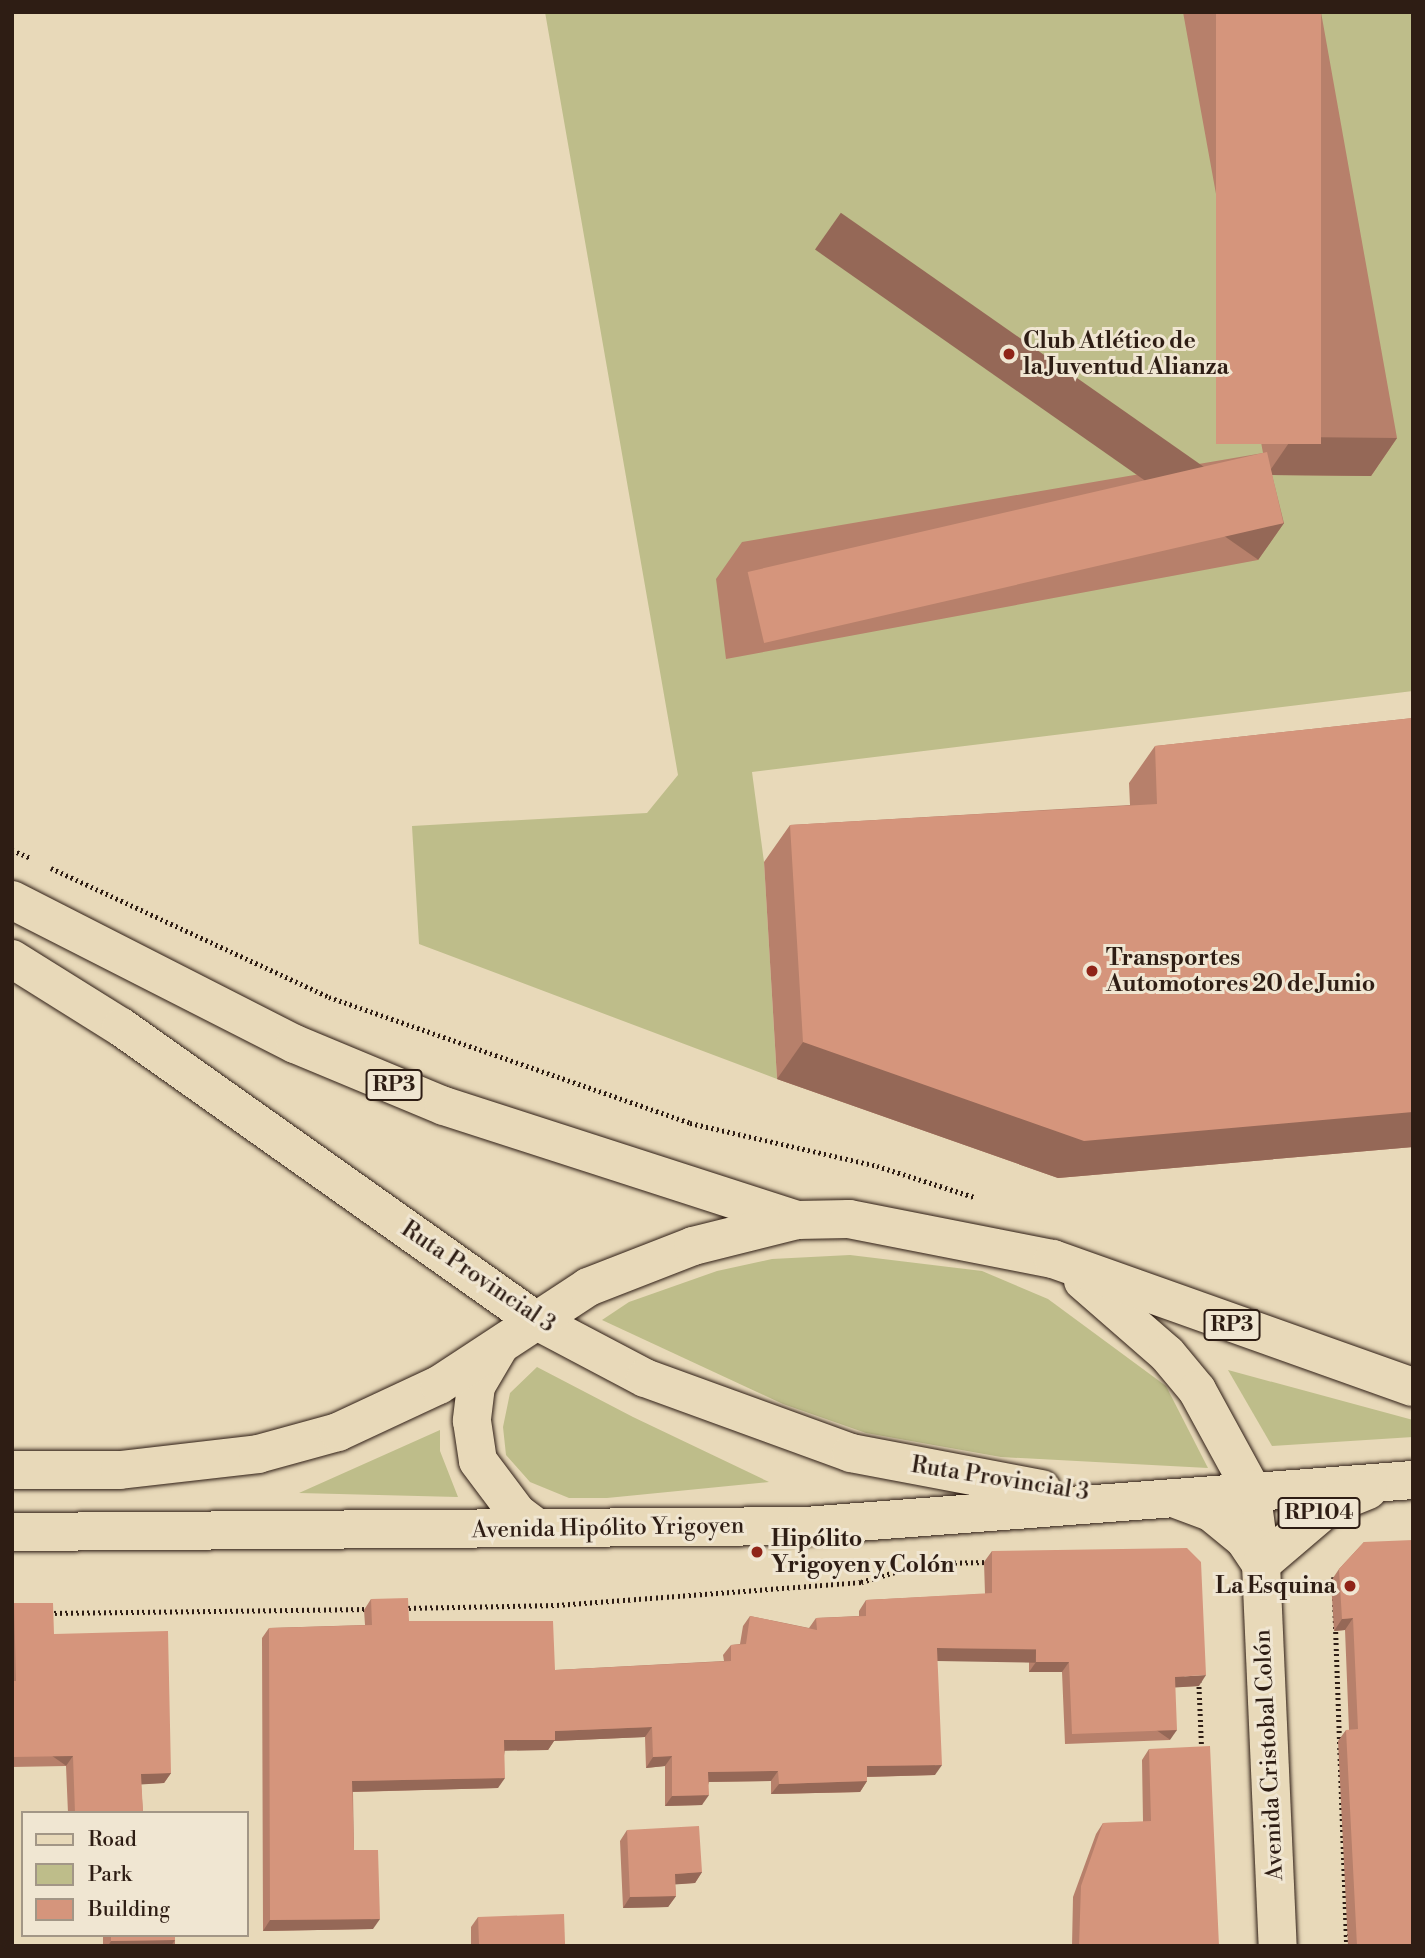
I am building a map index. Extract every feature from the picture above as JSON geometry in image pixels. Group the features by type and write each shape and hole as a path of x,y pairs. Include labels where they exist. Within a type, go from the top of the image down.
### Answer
{"main road":[{"name":"RP3","path":"12,900 295,1044 444,1106 797,1220 849,1219 1053,1259 1413,1387"},
{"name":"Ruta Provincial 3","path":"12,958 121,1027 535,1320 645,1378 851,1453 1006,1485 1122,1498"},
{"path":"12,1470 120,1470 258,1454 338,1432 439,1385 588,1287 693,1246 797,1220"},
{"name":"Avenida Cristobal Colón","path":"1053,1259 1167,1354 1231,1442 1251,1489 1261,1564 1278,1946"},
{"path":"502,1342 476,1386 472,1421 478,1461 517,1513 537,1528"},
{"name":"Avenida Hipólito Yrigoyen","path":"12,1532 805,1526 1122,1498 1401,1480"},
{"name":"RP104","path":"1168,1496 1211,1512 1244,1539 1261,1564 1329,1506 1401,1480"}],"path":[{"path":"12,850 328,997 690,1123 877,1166 978,1198"},
{"path":"389,1609 721,1594 861,1582 927,1563 997,1562"},
{"path":"1344,1567 1331,1581 1347,1946"},
{"path":"35,1613 376,1609"},
{"path":"1199,1673 1203,1768"}],"green space":[{"name":"Club Atlético de la Juventud Alianza","path":"545,12 1411,12 1413,691 752,772 764,862 777,1079 419,944 412,826 647,813 678,775"},
{"path":"850,1255 982,1271 1048,1299 1166,1386 1208,1468 1001,1457 866,1433 783,1404 602,1320 629,1302 717,1271 772,1259"},
{"path":"537,1367 633,1417 769,1482 607,1498 569,1498 530,1482 506,1455 503,1427 510,1393"},
{"path":"1228,1370 1413,1420 1413,1437 1272,1446"},
{"path":"440,1430 440,1451 458,1497 299,1493"}],"building":[{"path":"1216,12 1321,12 1321,444 1216,444"},
{"path":"1267,452 1283,523 764,643 748,572"},
{"name":"Transportes Automotores 20 de Junio","path":"1413,718 1413,1112 1084,1141 803,1042 790,825 1157,804 1155,746"},
{"path":"1413,1540 1413,1946 1357,1946 1346,1730 1358,1729 1353,1618 1342,1619 1339,1569 1364,1542"},
{"path":"1187,1548 1201,1562 1206,1675 1175,1677 1177,1730 1072,1734 1069,1662 1036,1662 1036,1649 937,1648 942,1765 867,1766 867,1781 779,1784 778,1771 708,1772 709,1795 672,1796 672,1756 653,1757 652,1727 555,1731 555,1740 504,1740 505,1778 352,1781 354,1850 378,1850 380,1919 270,1920 269,1628 372,1625 371,1599 408,1598 409,1621 553,1621 555,1670 731,1661 731,1645 746,1644 750,1616 817,1630 816,1618 866,1616 866,1600 992,1593 992,1551"},
{"path":"14,1603 53,1603 54,1634 168,1631 171,1773 141,1774 143,1811 75,1811 73,1756 12,1757 12,1681 16,1681"},
{"path":"1210,1746 1219,1946 1079,1946 1081,1886 1103,1823 1151,1821 1149,1749"},
{"path":"699,1826 702,1872 675,1874 676,1896 630,1897 627,1830"},
{"path":"564,1914 565,1946 479,1946 478,1917"},
{"path":"111,1937 175,1937 175,1940 111,1941"}],"place":[{"name":"Club Atlético de la Juventud Alianza","path":"1009,354"},
{"name":"Transportes Automotores 20 de Junio","path":"1092,971"},
{"name":"Hipólito Yrigoyen y Colón","path":"757,1552"},
{"name":"La Esquina","path":"1350,1586"}]}
